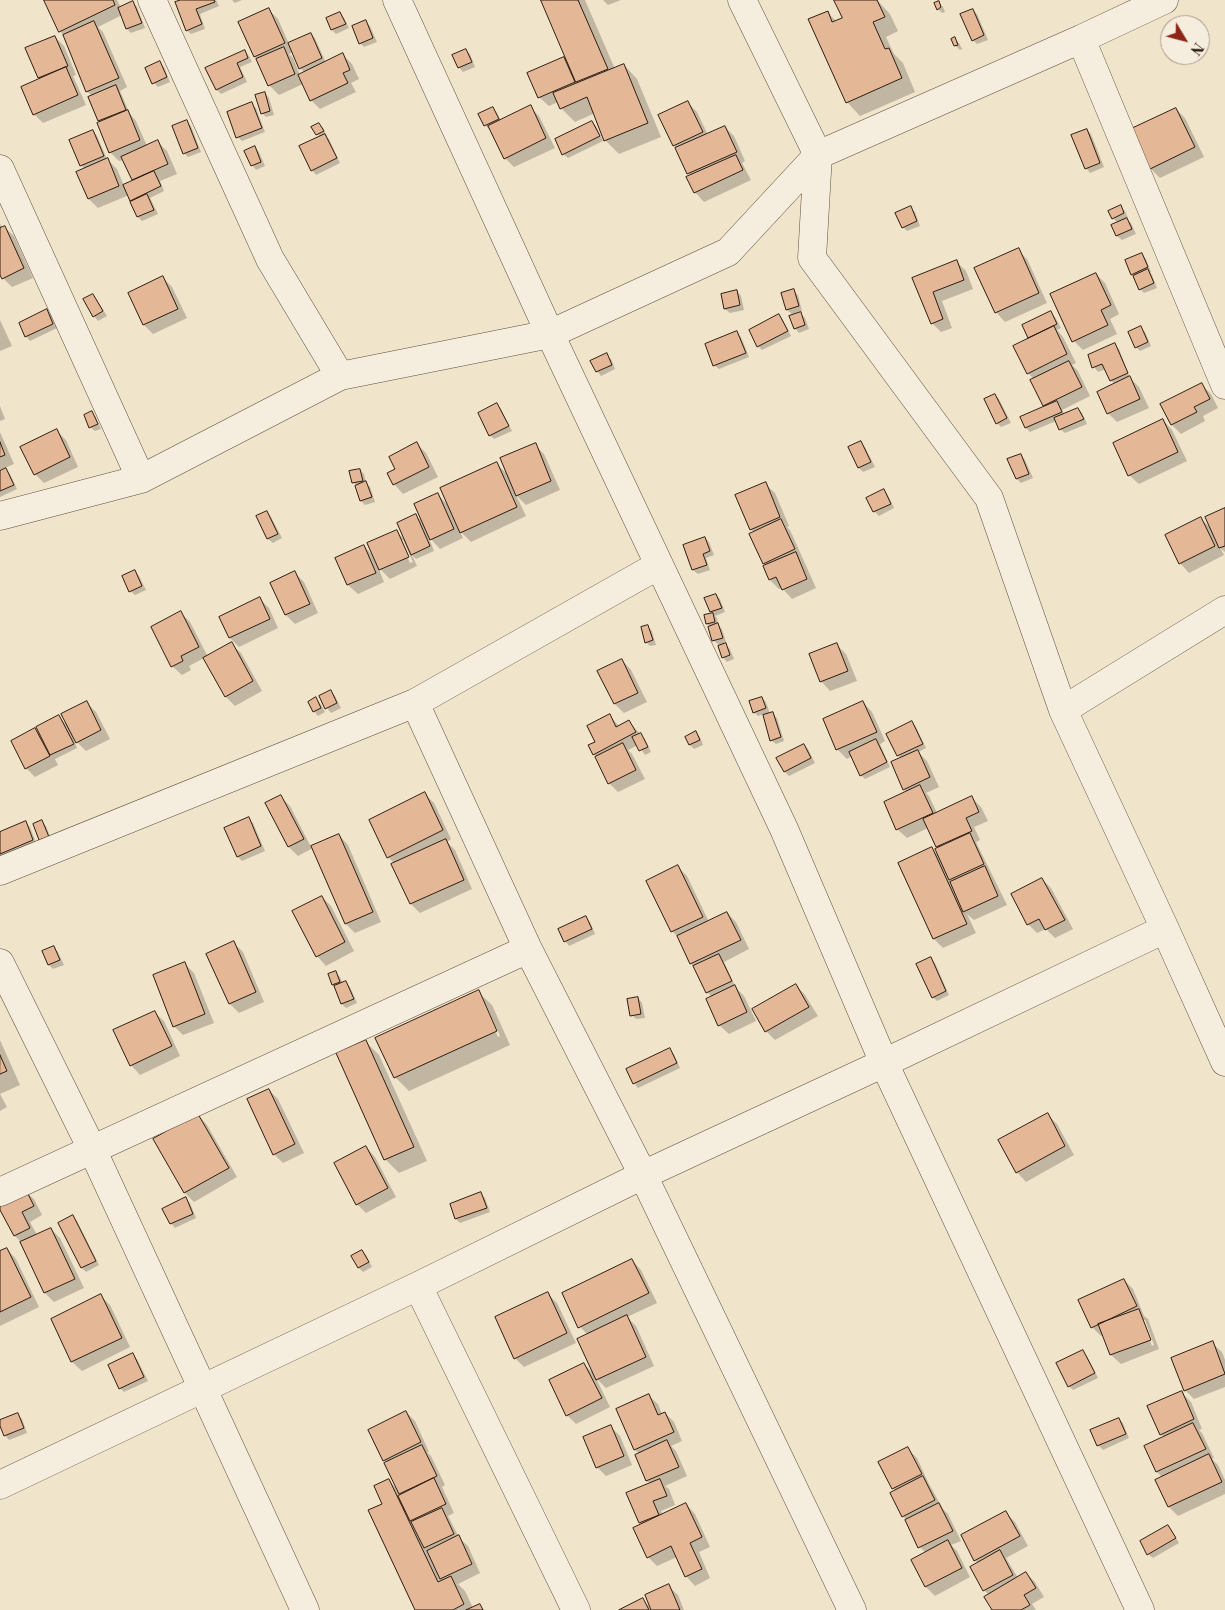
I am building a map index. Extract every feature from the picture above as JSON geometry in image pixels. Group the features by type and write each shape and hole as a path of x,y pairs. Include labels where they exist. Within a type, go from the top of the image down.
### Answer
{"street":[{"path":"152,0 270,259 340,376"},
{"path":"397,0 550,334 784,829 884,1063 1140,1610"},
{"path":"742,0 818,155 812,258 988,498 1063,710 1166,929 1225,1062"},
{"path":"0,516 142,479 340,376 550,334 728,252 818,155 1081,39 1164,0"},
{"path":"1081,39 1225,385"},
{"path":"0,169 142,479"},
{"path":"0,871 415,704 659,565"},
{"path":"1063,710 1225,610"},
{"path":"415,704 528,949 643,1174 852,1610"},
{"path":"0,1484 418,1286 643,1174 884,1063 1166,929"},
{"path":"0,1192 528,949"},
{"path":"0,963 92,1150 305,1610"},
{"path":"418,1286 576,1610"}],"building":[{"path":"44,0 113,0 115,5 59,32"},
{"path":"181,0 214,0 215,2 196,9 202,24 186,31 175,2"},
{"path":"541,0 578,0 608,69 576,82"},
{"path":"834,0 877,0 885,17 873,22 885,49 889,48 902,78 846,103 808,19 828,11 832,22 842,18"},
{"path":"133,1 142,23 126,29 118,8"},
{"path":"939,1 941,7 937,10 934,3"},
{"path":"269,8 285,43 254,57 238,22"},
{"path":"973,9 984,35 972,41 960,14"},
{"path":"340,12 346,24 331,30 326,18"},
{"path":"366,20 373,38 359,44 352,26"},
{"path":"94,21 119,78 86,92 63,35"},
{"path":"311,33 322,58 299,69 288,43"},
{"path":"55,36 68,66 38,78 25,48"},
{"path":"955,37 958,45 954,46 951,39"},
{"path":"284,47 295,74 268,86 256,59"},
{"path":"466,49 472,62 458,68 452,55"},
{"path":"245,50 248,58 237,63 243,77 216,90 205,68"},
{"path":"343,53 350,70 343,73 348,83 310,101 298,75"},
{"path":"564,57 575,82 538,98 527,73"},
{"path":"160,61 167,77 152,84 145,68"},
{"path":"624,64 648,123 604,141 587,97 560,109 553,93"},
{"path":"66,67 78,95 33,115 21,87"},
{"path":"116,85 126,110 98,121 88,97"},
{"path":"265,92 270,111 261,114 255,95"},
{"path":"688,101 703,132 673,146 658,115"},
{"path":"252,102 262,128 236,138 227,112"},
{"path":"531,105 546,138 504,159 488,126"},
{"path":"493,107 499,119 484,126 478,114"},
{"path":"1176,108 1195,147 1150,169 1131,129"},
{"path":"128,110 140,140 109,153 97,123"},
{"path":"187,120 198,148 183,154 172,126"},
{"path":"592,121 600,136 562,155 555,139"},
{"path":"319,123 324,131 316,135 311,127"},
{"path":"725,126 737,152 687,174 675,148"},
{"path":"1087,129 1100,163 1085,169 1071,135"},
{"path":"93,130 104,156 80,166 69,140"},
{"path":"325,134 337,158 311,171 299,146"},
{"path":"158,140 168,164 132,180 121,157"},
{"path":"255,146 261,162 251,166 244,151"},
{"path":"736,155 743,170 694,193 686,177"},
{"path":"108,158 119,186 88,199 76,172"},
{"path":"154,171 161,186 130,201 123,185"},
{"path":"147,194 154,210 137,217 130,202"},
{"path":"1121,205 1124,213 1112,219 1108,211"},
{"path":"911,206 917,221 902,228 895,213"},
{"path":"1127,218 1132,229 1116,236 1111,225"},
{"path":"5,226 24,268 2,279 0,275 0,228"},
{"path":"1019,248 1039,293 995,313 974,268"},
{"path":"1142,253 1148,267 1131,275 1125,260"},
{"path":"957,260 964,280 933,292 943,319 931,324 912,278"},
{"path":"1148,269 1154,283 1139,290 1133,276"},
{"path":"1096,273 1111,305 1101,310 1108,325 1072,342 1050,294"},
{"path":"163,276 178,309 143,325 128,293"},
{"path":"794,289 799,306 786,310 781,293"},
{"path":"737,290 740,305 724,309 721,294"},
{"path":"93,294 103,311 93,317 83,299"},
{"path":"47,309 53,324 25,337 19,323"},
{"path":"1051,311 1057,324 1028,338 1022,325"},
{"path":"801,312 805,325 794,329 789,316"},
{"path":"779,314 788,331 757,347 749,330"},
{"path":"1054,326 1067,354 1027,374 1013,346"},
{"path":"1141,326 1148,342 1135,348 1128,332"},
{"path":"737,331 746,353 713,366 705,344"},
{"path":"1115,343 1128,373 1110,381 1102,364 1092,368 1088,355"},
{"path":"607,353 612,365 596,372 590,361"},
{"path":"1069,361 1082,387 1043,406 1030,380"},
{"path":"1130,376 1140,399 1107,414 1097,392"},
{"path":"1202,383 1210,399 1194,407 1197,412 1171,425 1160,404"},
{"path":"995,394 1007,418 996,424 984,399"},
{"path":"1057,401 1062,412 1025,428 1020,417"},
{"path":"497,403 509,426 489,436 478,413"},
{"path":"1078,408 1084,419 1059,430 1054,418"},
{"path":"92,411 98,424 89,428 84,415"},
{"path":"1163,419 1178,452 1128,476 1113,443"},
{"path":"57,429 70,457 34,475 20,447"},
{"path":"861,441 871,462 858,468 848,447"},
{"path":"0,442 5,455 0,457"},
{"path":"417,442 429,467 393,485 387,473 395,469 389,457"},
{"path":"536,443 551,481 516,496 500,458"},
{"path":"1021,454 1029,474 1016,479 1007,459"},
{"path":"497,462 517,507 460,533 440,488"},
{"path":"6,468 14,485 0,491 0,471"},
{"path":"360,469 363,481 352,483 349,471"},
{"path":"366,481 372,497 360,501 355,486"},
{"path":"766,482 780,517 750,530 735,495"},
{"path":"884,489 891,504 873,512 866,498"},
{"path":"438,493 454,529 430,540 414,504"},
{"path":"1225,508 1225,546 1219,548 1205,517"},
{"path":"267,511 278,534 267,539 256,516"},
{"path":"416,514 430,546 411,555 397,523"},
{"path":"1201,517 1215,546 1179,564 1165,535"},
{"path":"781,519 795,549 763,564 749,534"},
{"path":"397,530 409,557 379,570 367,543"},
{"path":"705,537 710,551 703,554 707,565 692,570 683,545"},
{"path":"364,545 376,573 347,585 335,558"},
{"path":"796,552 807,579 782,590 776,577 769,580 763,566"},
{"path":"135,570 142,586 129,592 122,576"},
{"path":"295,571 310,604 285,615 270,583"},
{"path":"716,594 722,608 710,612 704,598"},
{"path":"260,597 270,619 229,638 219,617"},
{"path":"181,611 199,647 181,656 183,661 171,667 151,627"},
{"path":"713,613 715,622 706,624 704,615"},
{"path":"718,623 723,638 712,641 708,627"},
{"path":"648,625 653,640 645,643 641,627"},
{"path":"232,642 253,681 225,697 203,658"},
{"path":"726,643 730,655 722,658 718,646"},
{"path":"837,643 848,671 820,682 809,654"},
{"path":"622,659 638,693 614,704 597,671"},
{"path":"331,690 337,703 325,709 319,696"},
{"path":"316,697 321,708 313,712 308,702"},
{"path":"762,697 766,708 753,713 749,701"},
{"path":"87,701 101,730 76,743 61,714"},
{"path":"863,701 877,732 836,750 823,719"},
{"path":"773,712 781,737 770,741 763,715"},
{"path":"610,714 616,727 629,720 636,732 593,755 588,745 595,742 587,726"},
{"path":"59,715 74,744 50,755 36,727"},
{"path":"912,721 923,744 897,756 886,734"},
{"path":"35,728 50,756 25,769 11,741"},
{"path":"696,731 700,740 689,745 685,737"},
{"path":"641,733 648,747 639,751 632,737"},
{"path":"876,739 887,762 860,776 849,752"},
{"path":"623,743 636,770 608,784 595,757"},
{"path":"804,744 811,758 784,772 776,758"},
{"path":"918,750 930,777 903,790 891,762"},
{"path":"920,785 933,813 896,830 884,802"},
{"path":"425,792 443,830 387,858 369,820"},
{"path":"281,795 304,839 288,847 265,803"},
{"path":"972,796 979,812 966,818 972,831 936,847 923,819"},
{"path":"249,817 261,846 237,857 224,828"},
{"path":"42,820 49,837 39,840 33,824"},
{"path":"26,821 33,840 0,854 0,832"},
{"path":"970,833 984,864 949,880 935,849"},
{"path":"339,834 373,912 345,924 311,846"},
{"path":"446,839 464,880 410,904 391,864"},
{"path":"932,847 967,924 933,939 898,863"},
{"path":"678,865 703,917 671,932 646,881"},
{"path":"985,866 998,896 963,912 950,882"},
{"path":"1042,878 1065,920 1045,930 1039,919 1027,925 1011,894"},
{"path":"322,896 345,942 316,957 292,911"},
{"path":"727,912 741,940 690,964 677,936"},
{"path":"586,916 592,929 564,942 558,929"},
{"path":"234,941 256,992 229,1004 206,954"},
{"path":"54,946 60,960 48,965 42,951"},
{"path":"719,954 732,981 706,993 693,966"},
{"path":"931,957 946,991 932,998 916,964"},
{"path":"185,962 205,1014 173,1027 153,975"},
{"path":"336,971 340,982 332,985 328,974"},
{"path":"346,981 354,999 341,1004 334,986"},
{"path":"796,984 809,1007 765,1032 752,1009"},
{"path":"735,985 747,1012 718,1026 706,999"},
{"path":"479,990 497,1031 394,1078 375,1038"},
{"path":"638,997 641,1014 630,1016 627,999"},
{"path":"155,1011 172,1046 130,1066 113,1030"},
{"path":"366,1040 414,1147 384,1160 336,1053"},
{"path":"670,1048 677,1063 633,1084 626,1069"},
{"path":"0,1055 7,1071 0,1074"},
{"path":"269,1089 295,1144 273,1155 247,1099"},
{"path":"1048,1113 1065,1146 1016,1173 998,1140"},
{"path":"198,1114 229,1168 184,1193 153,1139"},
{"path":"366,1146 388,1188 356,1205 334,1163"},
{"path":"25,1188 34,1206 22,1212 30,1228 14,1236 0,1210 0,1201"},
{"path":"481,1192 487,1208 455,1219 450,1204"},
{"path":"186,1197 193,1214 170,1224 162,1209"},
{"path":"73,1215 96,1261 81,1268 58,1223"},
{"path":"51,1228 75,1279 44,1293 20,1242"},
{"path":"7,1248 31,1297 0,1312 0,1251"},
{"path":"362,1250 369,1262 358,1268 351,1256"},
{"path":"632,1259 649,1293 578,1328 562,1293"},
{"path":"1124,1279 1137,1306 1091,1328 1078,1300"},
{"path":"548,1292 567,1333 514,1359 495,1317"},
{"path":"101,1294 122,1338 71,1362 51,1319"},
{"path":"1139,1309 1151,1340 1110,1355 1098,1324"},
{"path":"627,1315 646,1357 596,1380 577,1339"},
{"path":"1213,1341 1225,1374 1184,1391 1171,1358"},
{"path":"1083,1350 1095,1373 1068,1387 1056,1363"},
{"path":"133,1353 144,1377 119,1389 108,1365"},
{"path":"584,1363 602,1398 566,1416 549,1380"},
{"path":"1182,1391 1194,1419 1160,1435 1147,1406"},
{"path":"649,1394 658,1415 665,1412 674,1432 634,1450 616,1409"},
{"path":"406,1411 421,1442 383,1461 368,1430"},
{"path":"18,1413 24,1428 4,1436 0,1420"},
{"path":"1119,1418 1126,1434 1097,1446 1090,1430"},
{"path":"1193,1423 1206,1449 1156,1472 1144,1446"},
{"path":"611,1425 624,1456 596,1468 583,1437"},
{"path":"667,1440 679,1467 646,1481 635,1455"},
{"path":"422,1445 437,1476 399,1494 384,1463"},
{"path":"908,1447 922,1474 892,1489 878,1462"},
{"path":"1209,1454 1222,1482 1168,1507 1155,1480"},
{"path":"923,1476 935,1500 902,1517 890,1493"},
{"path":"434,1478 446,1504 410,1521 398,1496"},
{"path":"389,1479 438,1582 451,1576 464,1604 453,1610 415,1610 368,1510 382,1504 374,1486"},
{"path":"660,1479 667,1496 653,1501 659,1515 639,1523 626,1493"},
{"path":"686,1503 702,1537 690,1543 702,1569 685,1577 671,1546 647,1558 633,1528"},
{"path":"939,1503 953,1531 918,1548 905,1520"},
{"path":"442,1508 454,1534 424,1548 411,1522"},
{"path":"1006,1511 1020,1536 974,1561 961,1535"},
{"path":"1168,1525 1176,1538 1147,1555 1140,1541"},
{"path":"459,1535 472,1564 440,1579 427,1551"},
{"path":"948,1540 962,1568 925,1587 911,1560"},
{"path":"1000,1550 1013,1575 983,1591 970,1567"},
{"path":"1026,1572 1036,1588 1024,1595 1030,1605 1021,1610 992,1610 984,1597"},
{"path":"669,1584 680,1610 651,1610 645,1595"},
{"path":"643,1598 649,1610 619,1610"},
{"path":"480,1604 483,1610 466,1610"}]}
